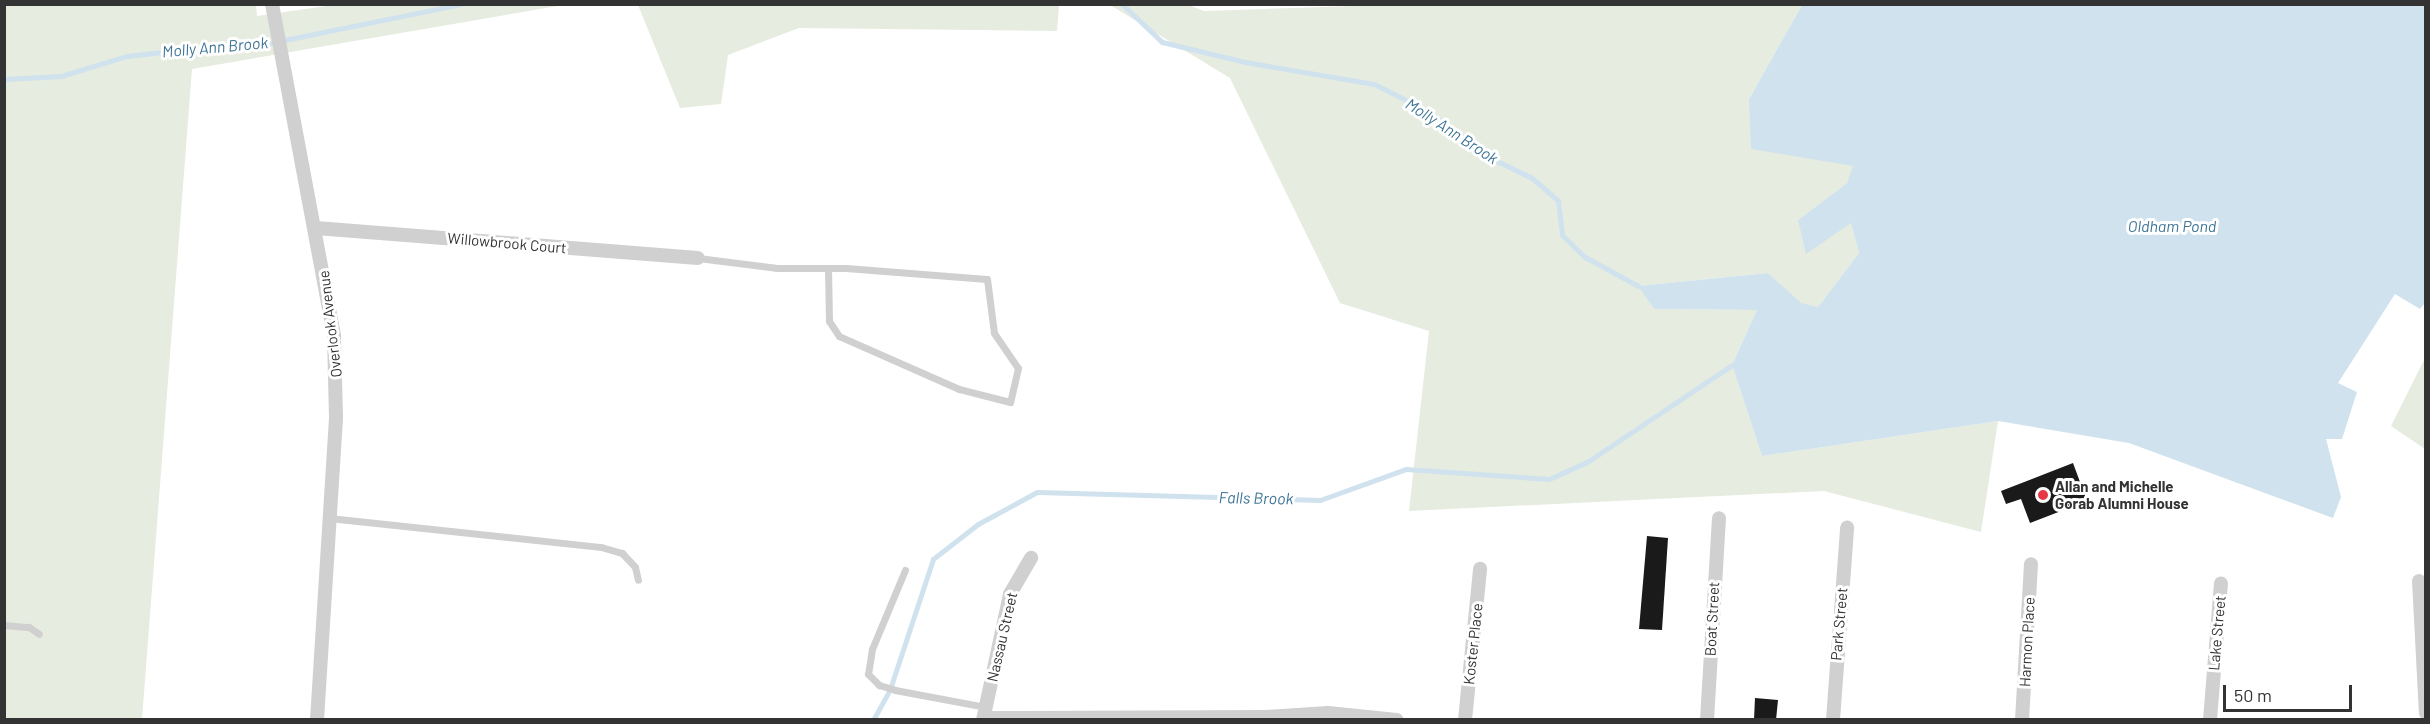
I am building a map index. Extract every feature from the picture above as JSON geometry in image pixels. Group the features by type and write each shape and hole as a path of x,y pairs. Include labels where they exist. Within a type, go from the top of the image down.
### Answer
{"street":[{"name":"Overlook Avenue","path":"272,4 330,303 337,377 317,720"},
{"name":"Willowbrook Court","path":"316,228 698,258"},
{"name":"Boat Street","path":"1707,720 1719,518"},
{"name":"Park Street","path":"1833,720 1848,528"},
{"name":"Nassau Street","path":"984,715 1010,594 1031,558"},
{"name":"Harmon Place","path":"2022,720 2031,564"},
{"name":"Koster Place","path":"1465,720 1480,568"},
{"path":"2419,581 2426,713"},
{"name":"Lake Street","path":"2211,720 2221,583"},
{"path":"984,715 1266,717 1328,713 1397,720"}],"lane":[{"path":"698,258 777,268 828,268 987,279 994,333 1018,368 1010,402 959,389 839,336 830,321 828,268"},
{"path":"328,518 601,547 622,553 635,567 639,580"},
{"path":"905,570 872,649 868,674 879,685 984,715"},
{"path":"4,625 29,627 39,634"}],"shaded area":[{"path":"256,4 257,16 340,4 563,5 192,69 142,719 5,719 4,5"},
{"path":"1414,4 1802,5 1749,99 1854,166 1847,183 1798,220 1851,222 1859,253 1818,307 1801,304 1768,273 1639,286 1654,309 1757,310 1732,365 1762,456 1998,421 1981,532 1824,491 1409,511 1429,331 1340,303 1230,78 1110,5 1189,5 1204,11"},
{"path":"638,5 1059,5 1057,31 799,28 728,55 721,104 680,108"},
{"path":"2425,358 2425,449 2391,426"}],"water":[{"name":"Oldham Pond","path":"1802,5 2425,5 2425,303 2420,309 2395,294 2338,383 2357,392 2342,439 2326,439 2341,497 2333,518 2129,443 1998,421 1762,456 1732,365 1757,310 1654,309 1638,286 1768,273 1801,303 1818,307 1859,253 1851,223 1806,254 1798,220 1847,183 1853,166 1751,149 1749,99"}],"building":[{"name":"Allan and Michelle Gorab Alumni House","path":"2073,463 2087,501 2030,523 2021,499 2006,504 2001,491"},
{"path":"1647,536 1668,538 1662,630 1639,629"},
{"path":"1755,698 1778,700 1776,720 1754,720"}],"waterway":[{"name":"Molly Ann Brook","path":"4,79 61,76 127,56 216,46 255,46 461,4"},
{"name":"Molly Ann Brook","path":"1122,4 1162,42 1245,62 1374,84 1426,110 1493,159 1532,178 1558,201 1562,235 1585,257 1638,286"},
{"name":"Falls Brook","path":"873,720 890,689 933,559 978,524 1037,492 1320,500 1406,469 1549,479 1587,462 1732,365"}],"place":[{"name":"Allan and Michelle Gorab Alumni House","path":"2043,495"}]}
